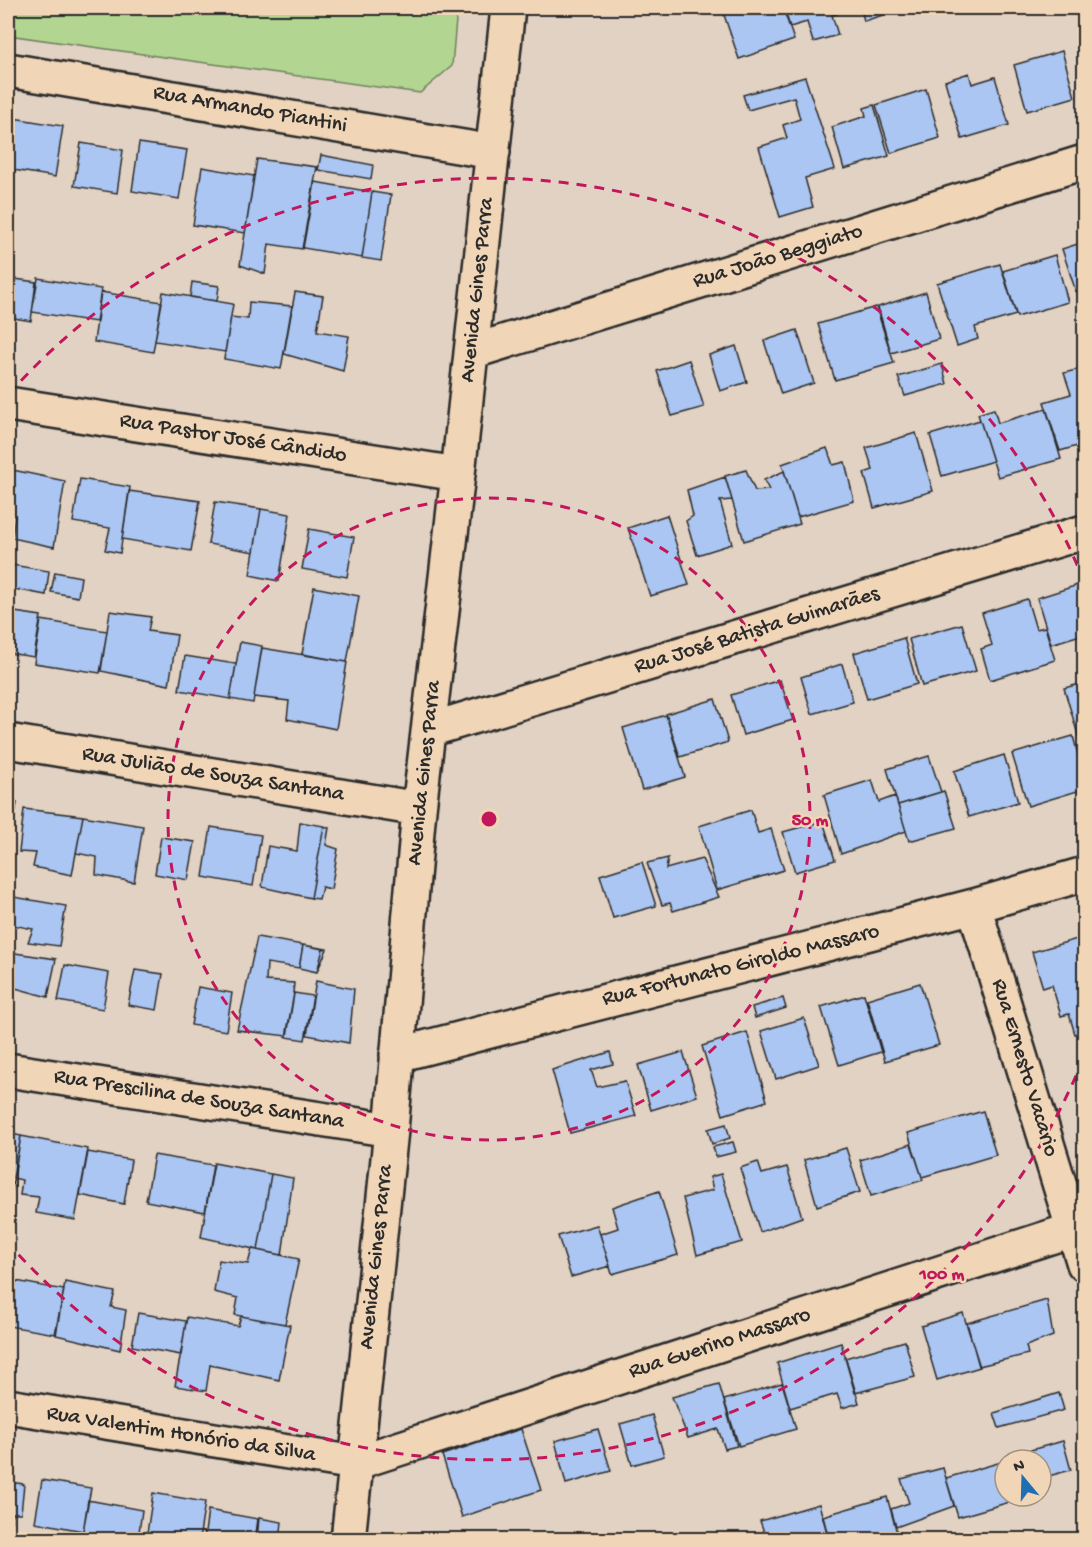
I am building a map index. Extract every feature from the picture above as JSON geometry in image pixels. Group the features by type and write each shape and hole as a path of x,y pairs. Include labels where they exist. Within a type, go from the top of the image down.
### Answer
{"street":[{"name":"Avenida Gines Parra","path":"348,1539 391,1130 419,809 508,8"},
{"name":"Rua Armando Piantini","path":"8,70 493,152"},
{"name":"Rua João Beggiato","path":"471,352 1084,162"},
{"name":"Rua Pastor José Cândido","path":"8,404 458,474"},
{"name":"Rua José Batista Guimarães","path":"429,730 1084,531"},
{"name":"Rua Julião de Souza Santana","path":"8,741 419,809"},
{"name":"Rua Fortunato Giroldo Massaro","path":"397,1054 974,906 1084,874"},
{"name":"Rua Ernesto Vacario","path":"974,906 1079,1227 1084,1264"},
{"name":"Rua Prescilina de Souza Santana","path":"8,1070 391,1130"},
{"name":"Rua Guerino Massaro","path":"355,1463 1079,1227"},
{"name":"Rua Valentim Honório da Silva","path":"8,1406 355,1463"}],"green space":[{"path":"8,8 457,8 452,66 420,93 8,35"}],"building":[{"path":"734,8 783,8 794,40 739,59 723,12"},
{"path":"784,8 835,8 837,14 832,15 838,35 813,42 807,22 790,27"},
{"path":"861,8 901,8 902,9 864,21"},
{"path":"1084,48 1084,74 1077,50"},
{"path":"1062,51 1075,97 1027,111 1014,65"},
{"path":"969,73 972,84 995,77 1009,125 962,139 945,81"},
{"path":"805,77 835,169 805,178 813,207 780,217 759,147 787,138 783,125 800,119 794,97 748,110 743,95"},
{"path":"926,89 940,138 891,153 876,105"},
{"path":"874,105 889,156 844,169 832,127 866,116 864,108"},
{"path":"13,118 63,126 55,177 8,169"},
{"path":"81,143 123,150 117,193 74,186"},
{"path":"139,143 187,150 179,199 132,191"},
{"path":"321,155 373,165 371,179 318,170"},
{"path":"257,159 317,167 302,249 269,244 265,274 240,265"},
{"path":"202,167 254,176 245,233 193,225"},
{"path":"315,182 372,192 362,258 303,248"},
{"path":"372,192 391,195 381,261 362,258"},
{"path":"1084,242 1084,289 1076,292 1062,249"},
{"path":"1055,255 1068,302 1017,317 1003,271"},
{"path":"1000,264 1016,315 975,327 978,339 957,346 937,283"},
{"path":"8,278 36,282 31,321 8,317"},
{"path":"38,278 101,289 96,322 32,312"},
{"path":"192,282 219,286 217,301 190,297"},
{"path":"101,292 162,302 153,352 94,342"},
{"path":"163,292 233,304 225,352 155,341"},
{"path":"295,292 323,296 317,331 349,336 343,371 284,354"},
{"path":"926,292 939,339 891,353 878,307"},
{"path":"249,302 292,306 281,369 224,359 231,317 248,319"},
{"path":"876,307 894,363 835,380 818,324"},
{"path":"797,330 814,383 781,394 764,341"},
{"path":"736,346 747,382 720,391 709,355"},
{"path":"689,360 704,407 672,416 657,371"},
{"path":"942,364 947,384 905,396 898,377"},
{"path":"1084,368 1084,444 1060,451 1044,402 1071,394 1064,373"},
{"path":"994,409 998,423 1046,409 1061,459 998,477 978,414"},
{"path":"980,420 993,461 942,476 930,435"},
{"path":"916,433 933,491 874,508 864,473 873,470 866,448"},
{"path":"827,448 833,465 845,462 854,501 798,517 782,464"},
{"path":"8,469 65,481 54,547 12,538 15,516 8,515"},
{"path":"746,470 755,491 769,490 764,480 784,471 800,524 744,541 725,476"},
{"path":"725,477 732,500 720,501 732,544 697,555 686,521 693,516 687,490"},
{"path":"80,479 130,487 120,553 105,550 110,528 73,522"},
{"path":"129,491 200,501 191,551 122,539"},
{"path":"215,502 261,509 254,552 208,544"},
{"path":"261,509 290,514 279,581 250,575"},
{"path":"667,515 689,585 650,596 628,528"},
{"path":"309,529 354,537 347,577 302,569"},
{"path":"12,565 49,571 46,595 8,588"},
{"path":"55,572 81,577 78,597 51,592"},
{"path":"1084,583 1084,634 1051,644 1037,598"},
{"path":"314,587 359,596 347,662 302,654"},
{"path":"1027,599 1036,629 1045,627 1055,660 990,680 981,649 992,645 982,613"},
{"path":"8,611 41,616 34,657 8,653"},
{"path":"110,611 151,617 148,631 177,635 169,685 101,671"},
{"path":"41,620 107,631 100,673 34,663"},
{"path":"962,624 976,671 922,686 909,639"},
{"path":"904,638 917,684 867,699 854,653"},
{"path":"240,642 262,646 253,703 230,699"},
{"path":"262,648 347,662 336,729 287,719 289,701 254,697"},
{"path":"185,656 236,664 230,699 179,690"},
{"path":"842,664 853,702 812,714 801,677"},
{"path":"780,680 793,720 743,735 731,695"},
{"path":"1084,683 1084,755 1064,688"},
{"path":"715,699 728,742 680,757 666,714"},
{"path":"666,715 685,777 642,790 623,728"},
{"path":"1073,736 1084,777 1084,789 1028,806 1012,754"},
{"path":"1004,755 1018,802 969,817 954,771"},
{"path":"929,756 941,792 898,805 887,769"},
{"path":"872,780 879,802 895,796 906,831 841,854 824,795"},
{"path":"944,791 956,828 909,841 898,805"},
{"path":"8,802 17,803 8,854"},
{"path":"24,809 83,816 72,875 33,867 36,853 19,852"},
{"path":"751,810 758,833 771,829 784,870 717,890 699,826"},
{"path":"83,816 143,826 134,882 96,875 97,857 76,853"},
{"path":"823,821 835,860 795,872 783,832"},
{"path":"300,822 324,826 311,898 262,887 268,846 297,851"},
{"path":"324,826 329,828 326,845 338,849 331,889 322,887 319,899 311,898"},
{"path":"211,827 261,835 253,886 203,877"},
{"path":"161,837 195,842 188,880 155,874"},
{"path":"668,858 666,869 702,859 719,897 673,911 670,903 662,905 647,863"},
{"path":"642,862 656,906 613,918 600,875"},
{"path":"8,896 66,906 59,946 28,942 33,929 8,924"},
{"path":"8,923 12,924 8,950"},
{"path":"257,937 303,945 299,968 267,963 266,981 294,983 287,1036 237,1030"},
{"path":"1084,937 1084,1032 1075,1034 1069,1014 1061,1016 1052,985 1043,988 1032,952"},
{"path":"303,945 327,949 317,972 299,968"},
{"path":"303,945 323,949 317,972 299,968"},
{"path":"8,952 56,959 48,997 8,986"},
{"path":"65,965 109,973 103,1009 58,1001"},
{"path":"135,970 163,974 157,1010 128,1005"},
{"path":"316,981 354,989 349,1043 307,1035"},
{"path":"920,983 939,1045 885,1061 867,999"},
{"path":"198,987 232,993 226,1031 191,1025"},
{"path":"294,993 313,996 305,1040 286,1037"},
{"path":"864,994 881,1052 839,1065 821,1007"},
{"path":"783,998 786,1008 755,1018 752,1007"},
{"path":"804,1018 819,1065 776,1079 761,1031"},
{"path":"747,1032 767,1101 723,1115 702,1046"},
{"path":"610,1052 613,1064 591,1070 597,1087 625,1081 636,1116 570,1133 552,1070"},
{"path":"683,1052 697,1096 651,1110 638,1065"},
{"path":"983,1111 996,1155 922,1177 908,1133"},
{"path":"726,1124 730,1138 712,1144 708,1129"},
{"path":"8,1133 21,1136 8,1211"},
{"path":"21,1136 88,1149 75,1220 36,1213 39,1197 20,1195 22,1180 13,1178"},
{"path":"733,1142 736,1152 716,1157 713,1147"},
{"path":"911,1144 923,1180 871,1196 860,1160"},
{"path":"846,1148 860,1192 817,1206 804,1160"},
{"path":"88,1152 131,1160 124,1204 80,1195"},
{"path":"154,1155 213,1165 205,1212 146,1201"},
{"path":"758,1162 762,1174 787,1167 802,1217 760,1232 740,1168"},
{"path":"214,1163 271,1174 258,1250 201,1237"},
{"path":"271,1174 293,1178 282,1255 258,1250"},
{"path":"721,1174 742,1242 697,1255 683,1198 713,1190 710,1177"},
{"path":"659,1191 678,1255 612,1274 600,1234 618,1228 612,1207"},
{"path":"597,1225 610,1266 571,1277 558,1236"},
{"path":"252,1249 299,1259 285,1324 235,1315 238,1298 214,1292 219,1260 248,1264"},
{"path":"16,1281 64,1290 55,1334 8,1326"},
{"path":"65,1282 115,1292 111,1307 126,1310 120,1350 56,1335"},
{"path":"1047,1300 1053,1336 1026,1346 1028,1354 979,1366 967,1323"},
{"path":"138,1313 186,1321 181,1355 132,1346"},
{"path":"963,1313 980,1367 937,1380 921,1326"},
{"path":"241,1316 290,1325 279,1380 210,1365 206,1391 175,1386 187,1317 238,1326"},
{"path":"905,1341 915,1377 855,1393 845,1358"},
{"path":"841,1343 859,1403 842,1408 837,1394 790,1408 777,1363"},
{"path":"782,1383 796,1429 739,1446 724,1400"},
{"path":"719,1384 737,1446 725,1449 718,1429 688,1438 672,1397"},
{"path":"1059,1393 1064,1410 999,1428 994,1413"},
{"path":"652,1415 664,1456 632,1465 620,1424"},
{"path":"521,1429 541,1490 462,1517 442,1455"},
{"path":"598,1429 611,1471 566,1484 555,1441"},
{"path":"1063,1441 1071,1470 1053,1475 1053,1448 1038,1448"},
{"path":"993,1464 993,1507 958,1517 946,1478"},
{"path":"943,1468 954,1506 896,1527 891,1509 909,1503 901,1479"},
{"path":"42,1480 91,1488 83,1531 35,1522"},
{"path":"8,1482 24,1484 21,1513 13,1513 8,1539"},
{"path":"153,1493 205,1502 199,1540 146,1540"},
{"path":"887,1497 899,1540 829,1540 823,1516"},
{"path":"88,1500 142,1510 138,1540 82,1539"},
{"path":"819,1504 829,1540 767,1540 760,1521"},
{"path":"208,1510 258,1519 255,1540 204,1540"},
{"path":"259,1518 282,1522 280,1540 257,1540"}]}
